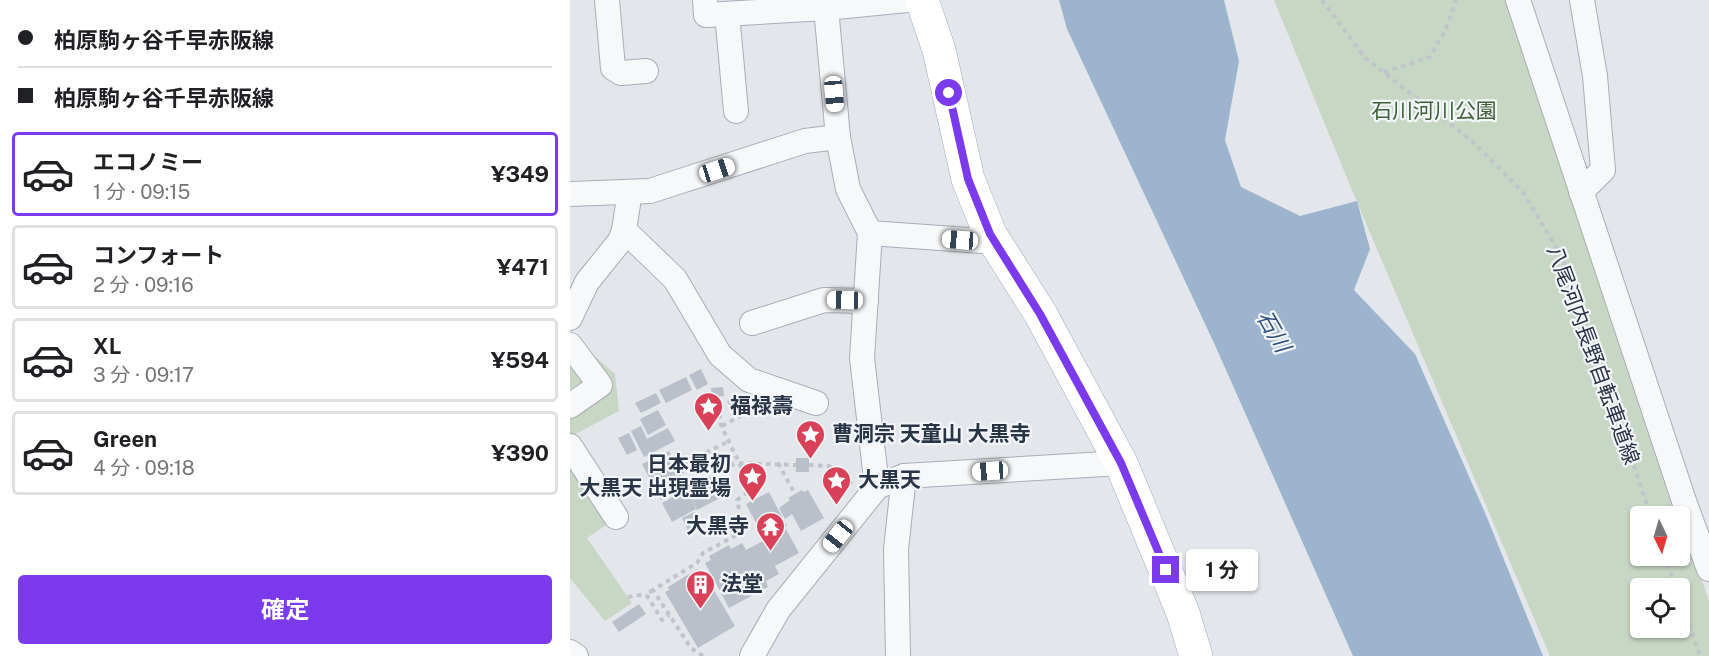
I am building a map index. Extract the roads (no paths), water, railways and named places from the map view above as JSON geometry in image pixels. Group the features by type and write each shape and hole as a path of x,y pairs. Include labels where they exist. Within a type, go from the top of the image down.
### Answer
{"main road":[{"path":"922,0 939,50 968,179 990,234 1040,314 1121,463 1184,613 1196,656"}],"street":[{"path":"607,0 613,68 621,73 646,71"},
{"path":"705,0 706,15 826,8 907,0"},
{"path":"1518,0 1680,490 1709,569"},
{"path":"1581,192 1604,170 1595,76 1582,0"},
{"path":"826,8 838,137 848,189 870,234 862,358 878,487"},
{"path":"728,14 736,111"},
{"path":"570,194 651,191 805,141 838,137"},
{"path":"570,318 588,282 620,241 630,192"},
{"path":"624,230 675,279 720,355 749,380 816,403"},
{"path":"870,234 982,241 990,234"},
{"path":"752,323 824,300 866,301"},
{"path":"570,345 600,385 570,406"},
{"path":"570,446 616,517"},
{"path":"752,656 778,610 878,487 904,476 1121,463"},
{"path":"898,656 896,549 904,476"},
{"path":"570,652 576,656"}],"water":[{"name":"石川","path":"1059,0 1224,0 1239,61 1225,140 1241,187 1300,216 1357,201 1370,249 1354,290 1415,354 1486,515 1543,656 1353,656 1214,343 1067,29"}],"place":[{"name":"福禄壽","path":"709,432"},
{"name":"曹洞宗 天童山 大黒寺","path":"811,460"},
{"name":"日本最初 大黒天 出現霊場","path":"752,502"},
{"name":"大黒天","path":"837,506"},
{"name":"大黒寺","path":"770,552"},
{"name":"法堂","path":"700,610"}],"park label":[{"name":"石川河川公園","path":"1434,111"}]}
